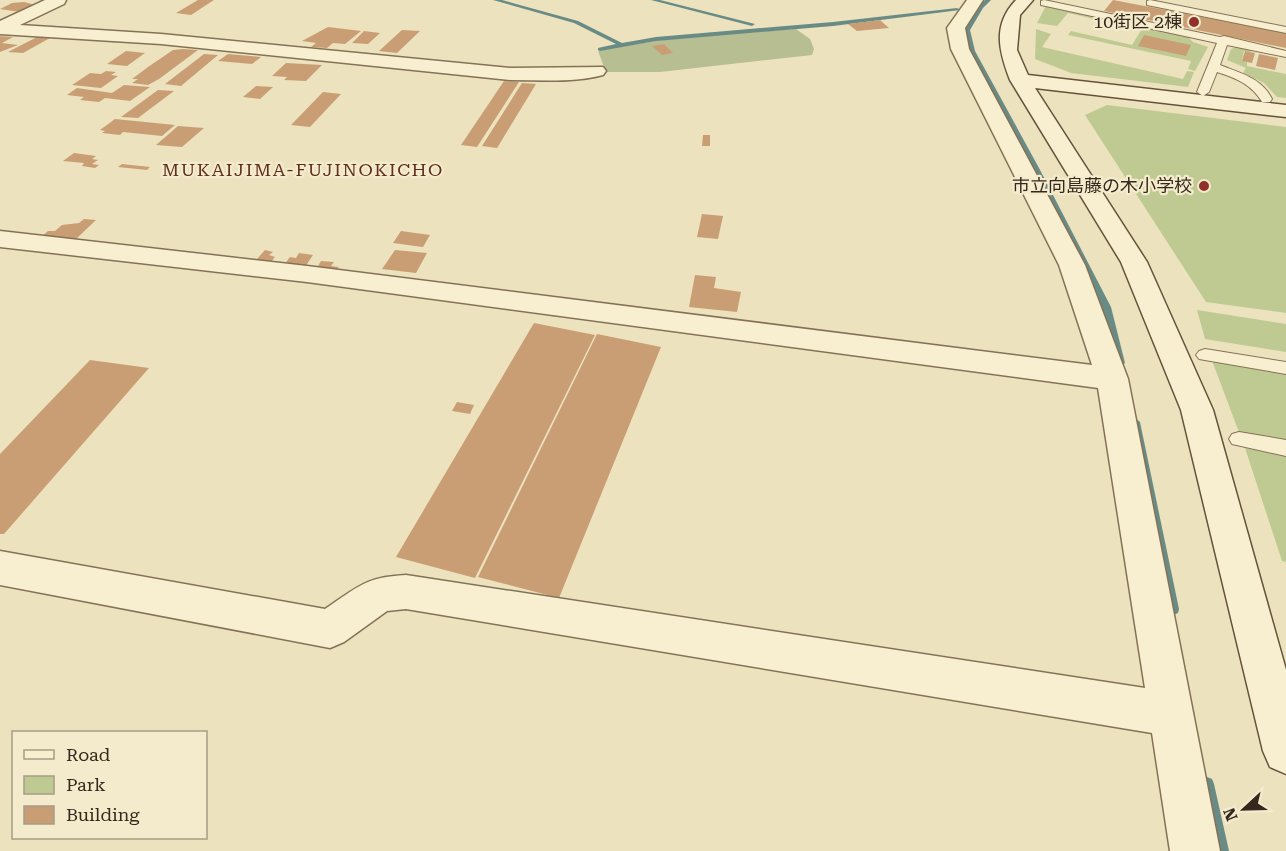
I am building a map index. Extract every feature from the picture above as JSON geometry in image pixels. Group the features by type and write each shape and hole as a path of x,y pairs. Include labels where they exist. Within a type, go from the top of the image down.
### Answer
{"street":[{"path":"0,29 58,0"},
{"path":"1035,1 1012,14 1008,50 1020,80 1134,262 1197,410 1286,751"},
{"path":"965,2 956,28 960,49 1072,265 1112,378 1169,714 1195,851"},
{"path":"0,29 161,39 510,74 561,75 596,71"},
{"path":"1020,80 1286,111"},
{"path":"0,239 307,274 1112,378"},
{"path":"0,568 330,629 379,594 406,592 1169,714"}],"lane":[{"path":"1035,1 1224,39 1286,54"},
{"path":"1150,3 1286,30"},
{"path":"1203,92 1224,39"},
{"path":"1213,66 1252,83 1264,92 1266,99"},
{"path":"1205,355 1286,368"},
{"path":"1239,439 1286,448"}],"green space":[{"path":"1047,4 1106,16 1103,21 1068,13 1057,26 1037,23"},
{"path":"1112,17 1187,36 1193,42 1208,47 1195,71 1188,69 1191,61 1068,35 1071,31 1132,45 1142,29 1109,22"},
{"path":"796,29 810,39 814,49 812,55 660,72 606,72 598,51 666,39"},
{"path":"1036,29 1051,34 1042,47 1183,79 1187,71 1194,72 1188,87 1071,73 1035,59"},
{"path":"1236,47 1251,50 1250,52 1244,51 1242,60 1247,62 1247,66 1286,74 1286,98 1277,97 1264,83 1243,73 1246,68 1227,60 1231,49"},
{"name":"市立向島藤の木小学校","path":"1107,105 1286,127 1286,313 1206,302 1085,115"},
{"path":"1197,310 1286,324 1286,352 1205,339"},
{"path":"1211,358 1286,373 1286,443 1240,435"},
{"path":"1245,448 1286,454 1286,562 1282,561"}],"building":[{"path":"198,0 214,0 191,15 176,13"},
{"name":"10街区 2棟","path":"1113,0 1286,33 1286,48 1104,11"},
{"path":"24,2 36,5 20,12 0,9 12,3"},
{"path":"880,20 889,28 857,31 848,24"},
{"path":"328,27 361,31 345,44 333,43 327,48 311,47 316,43 302,41"},
{"path":"402,30 420,31 397,53 379,51"},
{"path":"364,31 380,33 368,44 352,43"},
{"path":"1144,35 1191,45 1186,56 1138,46"},
{"path":"0,36 13,37 2,43 18,45 0,52"},
{"path":"37,37 50,38 23,53 8,52"},
{"path":"664,44 673,53 662,55 652,46"},
{"path":"173,50 198,50 148,85 132,83 138,79 132,79"},
{"path":"126,51 145,53 127,66 107,64"},
{"path":"1245,51 1255,53 1252,63 1242,61"},
{"path":"204,54 218,55 181,86 165,84"},
{"path":"228,54 261,57 252,64 218,61"},
{"path":"1259,54 1278,58 1275,70 1256,66"},
{"path":"286,63 322,65 306,81 284,80 287,77 272,76"},
{"path":"106,71 116,72 111,75 118,76 101,88 72,85 90,73 101,74"},
{"path":"504,81 519,82 477,147 461,145"},
{"path":"522,83 536,84 497,148 482,146"},
{"path":"124,85 150,87 130,101 105,98 99,102 80,100 84,97 67,95 77,88 112,93"},
{"path":"256,86 273,87 260,99 243,97"},
{"path":"158,90 174,91 138,118 121,117"},
{"path":"323,92 341,94 310,127 291,125"},
{"path":"115,119 175,125 162,136 123,132 120,135 102,133 105,131 100,130"},
{"path":"178,126 204,128 182,147 156,145"},
{"path":"703,135 710,135 710,146 702,146"},
{"path":"74,153 96,156 92,159 98,160 92,164 99,165 95,168 82,166 84,163 63,161"},
{"path":"122,164 150,167 147,170 118,167"},
{"path":"702,214 723,216 718,239 697,237"},
{"path":"84,219 96,220 75,240 40,238 48,231 55,231 62,225 79,223"},
{"path":"401,231 430,235 423,247 393,243"},
{"path":"265,250 273,252 269,255 275,257 269,264 265,263 267,261 257,259"},
{"path":"395,250 427,253 416,273 382,269"},
{"path":"299,253 313,255 305,267 284,265 290,257 296,258"},
{"path":"321,261 334,262 331,266 339,267 337,269 317,268"},
{"path":"695,275 716,277 714,288 741,292 737,312 689,307"},
{"path":"534,323 595,335 475,578 396,557"},
{"path":"597,334 661,347 559,598 478,577"},
{"path":"90,360 149,368 4,534 0,534 0,454"},
{"path":"457,402 474,405 470,414 452,411"}],"waterway":[{"path":"496,0 576,22 621,45"},
{"path":"654,0 752,24"},
{"path":"988,0 967,30 972,51 1106,307 1120,363"},
{"path":"600,49 656,39 833,24 957,10"},
{"path":"1135,422 1173,609"},
{"path":"1207,784 1221,851"}],"place":[{"name":"10街区 2棟","path":"1194,22"},
{"name":"市立向島藤の木小学校","path":"1204,186"}],"district":[{"name":"MUKAIJIMA-FUJINOKICHO","path":"303,170"}]}
